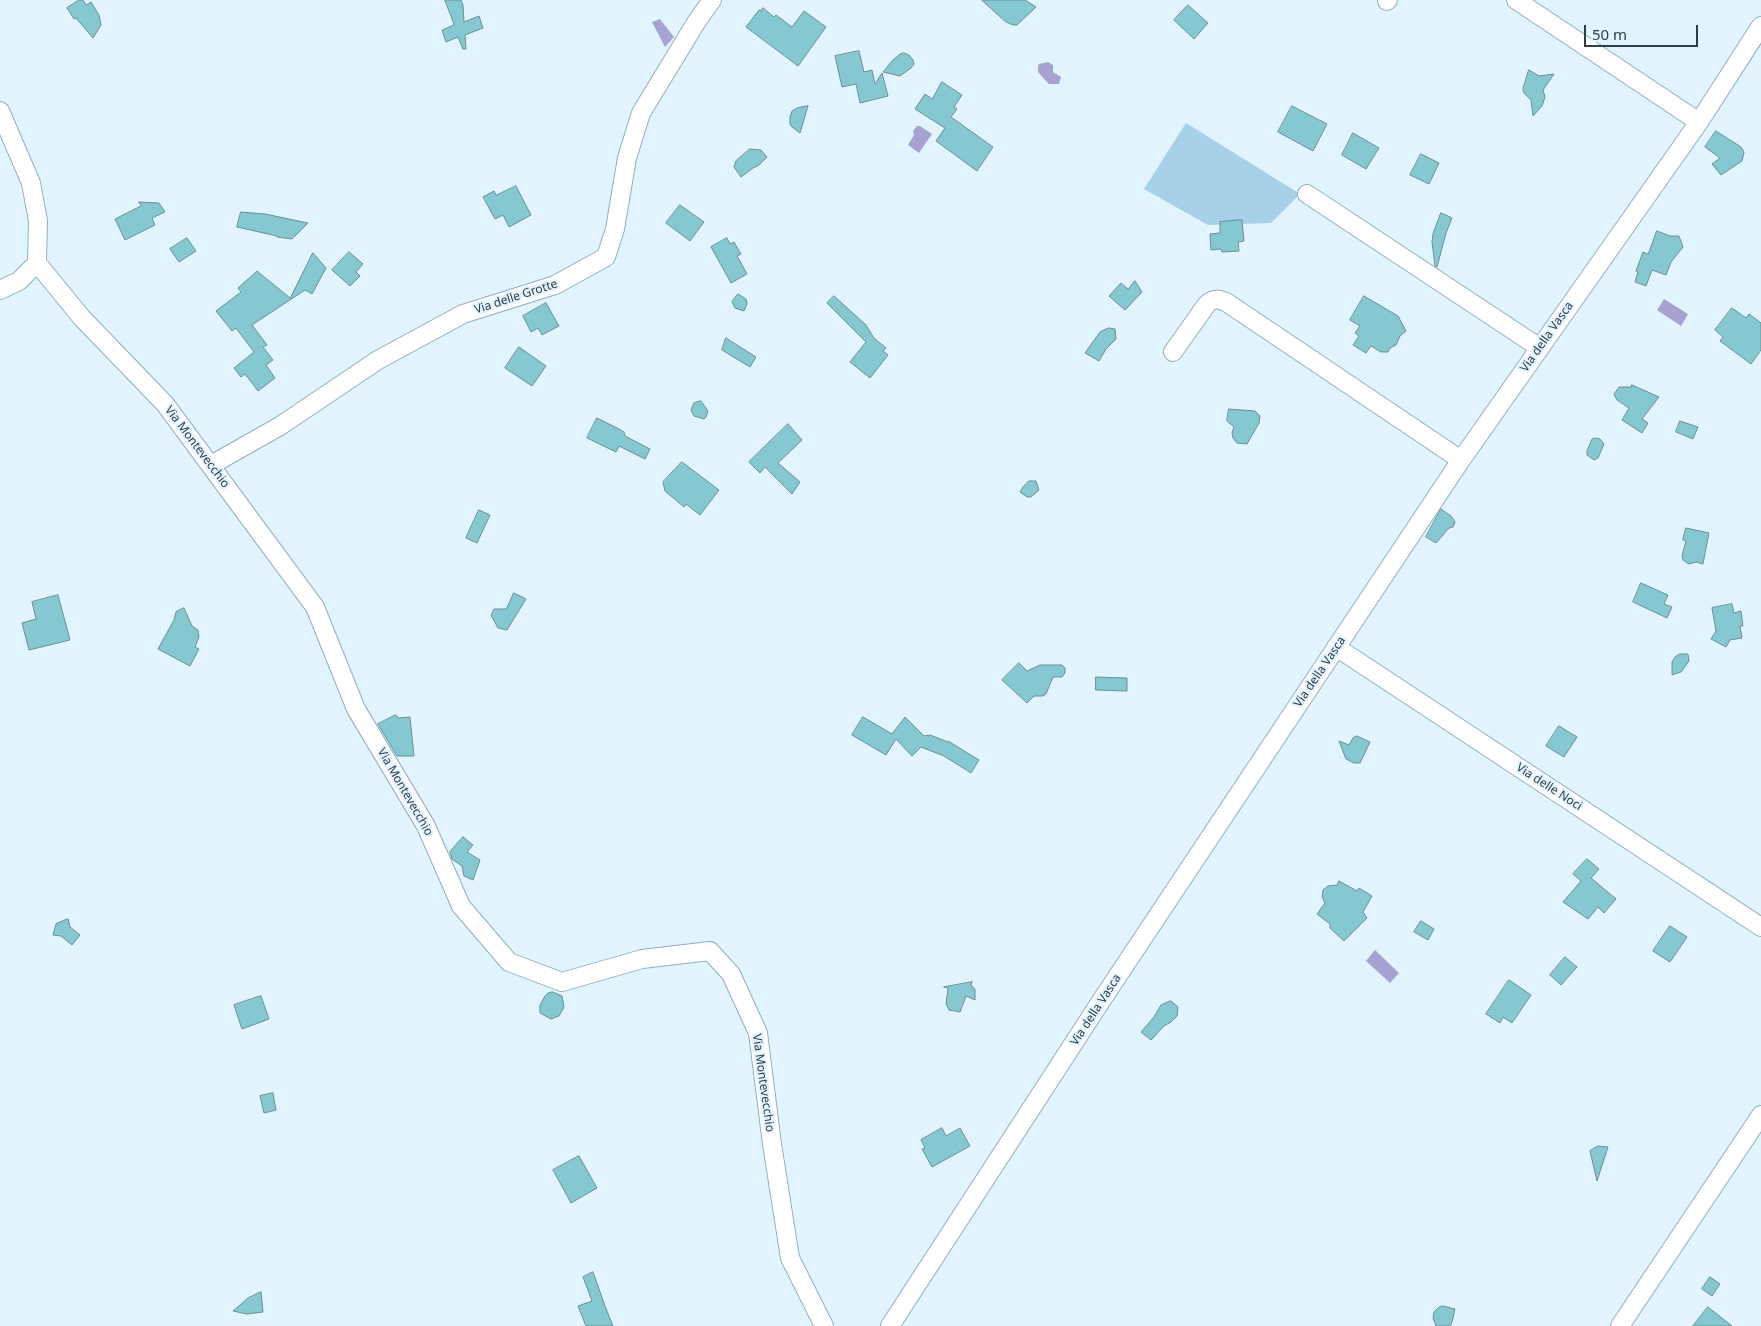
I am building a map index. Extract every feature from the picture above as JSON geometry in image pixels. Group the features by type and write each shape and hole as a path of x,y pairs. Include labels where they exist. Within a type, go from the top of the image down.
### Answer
{"street":[{"name":"Via delle Grotte","path":"211,465 280,426 378,360 463,314 555,286 606,257 615,229 627,158 641,113 697,21 712,0"},
{"path":"1516,0 1699,122"},
{"name":"Via della Vasca","path":"890,1326 1098,1006 1461,460 1699,122 1761,26"},
{"path":"0,112 31,183 38,221 37,263 19,281 0,290"},
{"path":"1307,194 1540,348"},
{"name":"Via Montevecchio","path":"37,263 82,318 165,404 315,607 356,709 426,826 461,906 509,962 562,982 642,959 710,951 731,974 758,1033 772,1144 790,1258 824,1326"},
{"path":"1173,352 1211,300 1218,299 1226,302 1461,460"},
{"name":"Via delle Noci","path":"1336,647 1761,927"},
{"path":"1620,1326 1761,1115"}],"shaded area":[{"path":"660,19 674,37 665,47 652,22"},
{"path":"1048,62 1053,65 1053,72 1061,77 1059,84 1049,84 1038,72 1039,64"},
{"path":"1186,123 1300,194 1271,223 1208,225 1144,189"},
{"path":"917,126 932,134 919,153 908,145"},
{"path":"1664,299 1688,314 1681,326 1657,310"},
{"path":"1375,950 1399,973 1390,983 1366,961"}],"building":[{"path":"79,0 83,0 86,5 91,2 99,15 101,25 93,38 76,18 74,19 67,8"},
{"path":"445,0 461,0 464,22 479,16 483,28 465,35 466,49 463,49 458,37 446,42 442,30 454,25"},
{"path":"982,0 1025,0 1036,7 1017,25 1013,25 1006,22"},
{"path":"1188,5 1208,23 1194,39 1174,20"},
{"path":"763,8 792,27 804,11 826,27 798,66 746,27 759,10 761,11"},
{"path":"859,51 864,72 872,70 875,84 882,73 888,96 860,103 856,84 842,87 835,56"},
{"path":"904,53 913,60 914,64 911,68 900,76 883,72 893,60"},
{"path":"1529,70 1539,76 1554,74 1543,90 1545,97 1542,106 1533,116 1531,100 1524,93 1523,89"},
{"path":"942,82 962,95 954,107 957,109 951,117 993,147 977,171 936,141 945,128 915,109 925,94 932,99"},
{"path":"808,106 800,133 790,124 790,117 792,111"},
{"path":"1292,106 1327,124 1313,151 1278,132"},
{"path":"1716,131 1741,147 1744,152 1742,161 1721,175 1712,164 1720,158 1705,147"},
{"path":"1353,133 1379,148 1366,169 1342,155"},
{"path":"750,149 761,150 767,157 741,177 734,167 736,161"},
{"path":"1421,154 1439,163 1429,184 1410,175"},
{"path":"516,186 531,215 509,227 503,215 495,219 483,197 494,191 496,195"},
{"path":"139,202 159,203 165,212 152,218 155,225 125,240 115,219 141,206"},
{"path":"680,205 704,222 690,241 666,223"},
{"path":"241,212 265,214 308,223 292,239 277,237 237,227"},
{"path":"1441,213 1452,218 1437,267 1435,266 1432,242"},
{"path":"1242,220 1244,241 1238,242 1239,251 1222,252 1221,249 1211,250 1210,234 1220,233 1220,222"},
{"path":"1657,231 1670,236 1679,236 1683,247 1671,262 1666,275 1652,270 1646,286 1635,282 1638,272 1636,271 1643,252 1648,254"},
{"path":"187,238 196,251 179,262 170,249"},
{"path":"727,238 730,244 734,242 741,254 737,256 747,274 731,283 711,247"},
{"path":"349,252 363,264 356,272 360,276 350,286 332,270"},
{"path":"313,253 326,268 312,294 305,290 252,325 267,345 263,347 273,360 266,365 275,378 258,391 245,374 241,377 234,368 254,352 236,328 232,331 216,311 241,292 238,288 257,271 290,298"},
{"path":"1135,281 1142,292 1125,310 1109,296 1121,283 1128,289"},
{"path":"738,294 746,299 747,304 744,311 735,308 732,302"},
{"path":"834,296 866,325 874,338 886,348 883,351 888,355 870,378 850,362 866,342 827,303"},
{"path":"1364,296 1398,316 1406,331 1400,336 1396,345 1390,348 1388,352 1381,352 1371,346 1366,353 1353,345 1359,336 1355,333 1360,326 1350,320"},
{"path":"546,303 559,326 542,335 538,328 531,332 523,316"},
{"path":"1732,308 1746,318 1749,314 1761,323 1761,350 1751,364 1720,341 1723,337 1715,330"},
{"path":"1109,328 1115,329 1116,339 1106,349 1099,361 1085,353 1100,332"},
{"path":"726,338 756,357 750,367 722,350"},
{"path":"519,347 546,366 532,386 505,368"},
{"path":"1632,385 1659,397 1642,419 1648,423 1642,433 1622,420 1629,408 1617,400 1614,394 1619,387 1631,387"},
{"path":"701,401 708,411 704,419 694,416 691,410 694,403"},
{"path":"1229,409 1255,411 1260,416 1259,423 1247,444 1237,443 1233,438 1234,427 1227,421"},
{"path":"597,418 619,429 624,432 625,436 650,449 645,459 619,446 616,452 587,438"},
{"path":"1680,421 1698,427 1693,439 1676,432"},
{"path":"788,424 802,440 778,463 800,482 792,494 765,467 760,473 749,462"},
{"path":"1592,439 1600,439 1604,444 1598,458 1594,460 1587,455 1587,451"},
{"path":"682,462 719,490 700,515 686,504 684,507 665,491 663,482"},
{"path":"1029,481 1036,481 1039,490 1031,497 1027,497 1020,492"},
{"path":"1441,509 1451,516 1455,522 1453,527 1449,528 1436,543 1426,537"},
{"path":"479,510 490,515 477,543 466,538"},
{"path":"1686,528 1709,533 1703,564 1696,562 1689,564 1683,560 1682,556 1686,541 1683,540"},
{"path":"1641,583 1668,595 1664,604 1672,607 1667,618 1633,602"},
{"path":"514,593 526,599 507,630 498,628 491,615 494,609 506,609"},
{"path":"58,595 70,640 29,650 22,623 36,619 32,602"},
{"path":"1732,604 1734,613 1741,611 1743,626 1740,626 1742,638 1730,640 1726,647 1711,639 1716,631 1712,608"},
{"path":"184,608 192,626 198,630 199,637 195,647 199,649 190,666 158,649 174,620 176,612"},
{"path":"1680,654 1688,654 1689,661 1681,672 1672,675 1672,662"},
{"path":"1019,663 1027,671 1040,665 1062,665 1065,668 1065,673 1062,677 1053,677 1046,694 1034,696 1027,703 1002,680"},
{"path":"1096,677 1127,678 1127,691 1096,690"},
{"path":"396,715 398,718 410,717 414,756 397,756 378,724"},
{"path":"863,717 892,734 905,717 924,736 930,735 948,741 979,760 971,773 944,756 921,747 912,756 896,739 886,755 852,735"},
{"path":"1559,726 1577,737 1564,757 1546,746"},
{"path":"1357,736 1370,742 1360,763 1354,763 1346,759 1339,741 1349,745 1353,738"},
{"path":"463,837 473,845 467,852 480,860 473,880 464,876 462,866 452,859 450,852"},
{"path":"1587,859 1599,869 1591,878 1616,899 1604,913 1598,907 1588,919 1563,902 1581,881 1573,874"},
{"path":"1339,881 1357,891 1359,888 1372,896 1363,912 1367,918 1344,941 1330,928 1330,924 1317,914 1325,903 1322,897 1323,890 1328,886 1337,885"},
{"path":"68,919 70,927 80,935 72,945 61,936 53,935 56,924"},
{"path":"1421,921 1434,929 1428,940 1414,932"},
{"path":"1670,926 1687,937 1670,962 1653,951"},
{"path":"1565,957 1577,967 1561,985 1550,975"},
{"path":"1509,980 1531,995 1512,1023 1503,1017 1500,1023 1486,1014"},
{"path":"972,982 971,985 975,989 975,1000 966,996 960,1012 949,1010 946,1004 948,988 944,987"},
{"path":"553,992 562,996 564,1007 559,1016 551,1019 540,1013 540,1005 548,993"},
{"path":"261,996 269,1019 242,1029 234,1005"},
{"path":"1171,1001 1178,1007 1177,1016 1151,1040 1141,1032 1154,1017 1161,1005"},
{"path":"273,1093 276,1110 264,1113 260,1096"},
{"path":"942,1128 946,1136 960,1128 970,1146 932,1167 922,1149 925,1148 921,1140"},
{"path":"1598,1146 1608,1147 1597,1181 1590,1151"},
{"path":"579,1156 597,1188 571,1203 553,1170"},
{"path":"593,1272 613,1326 586,1326 578,1306 592,1301 583,1277"},
{"path":"1710,1277 1720,1284 1712,1296 1702,1289"},
{"path":"261,1292 263,1312 247,1314 233,1311 248,1298"},
{"path":"1443,1306 1455,1309 1452,1322 1450,1326 1436,1326 1433,1318 1434,1312"},
{"path":"1708,1307 1732,1326 1693,1326"}]}
